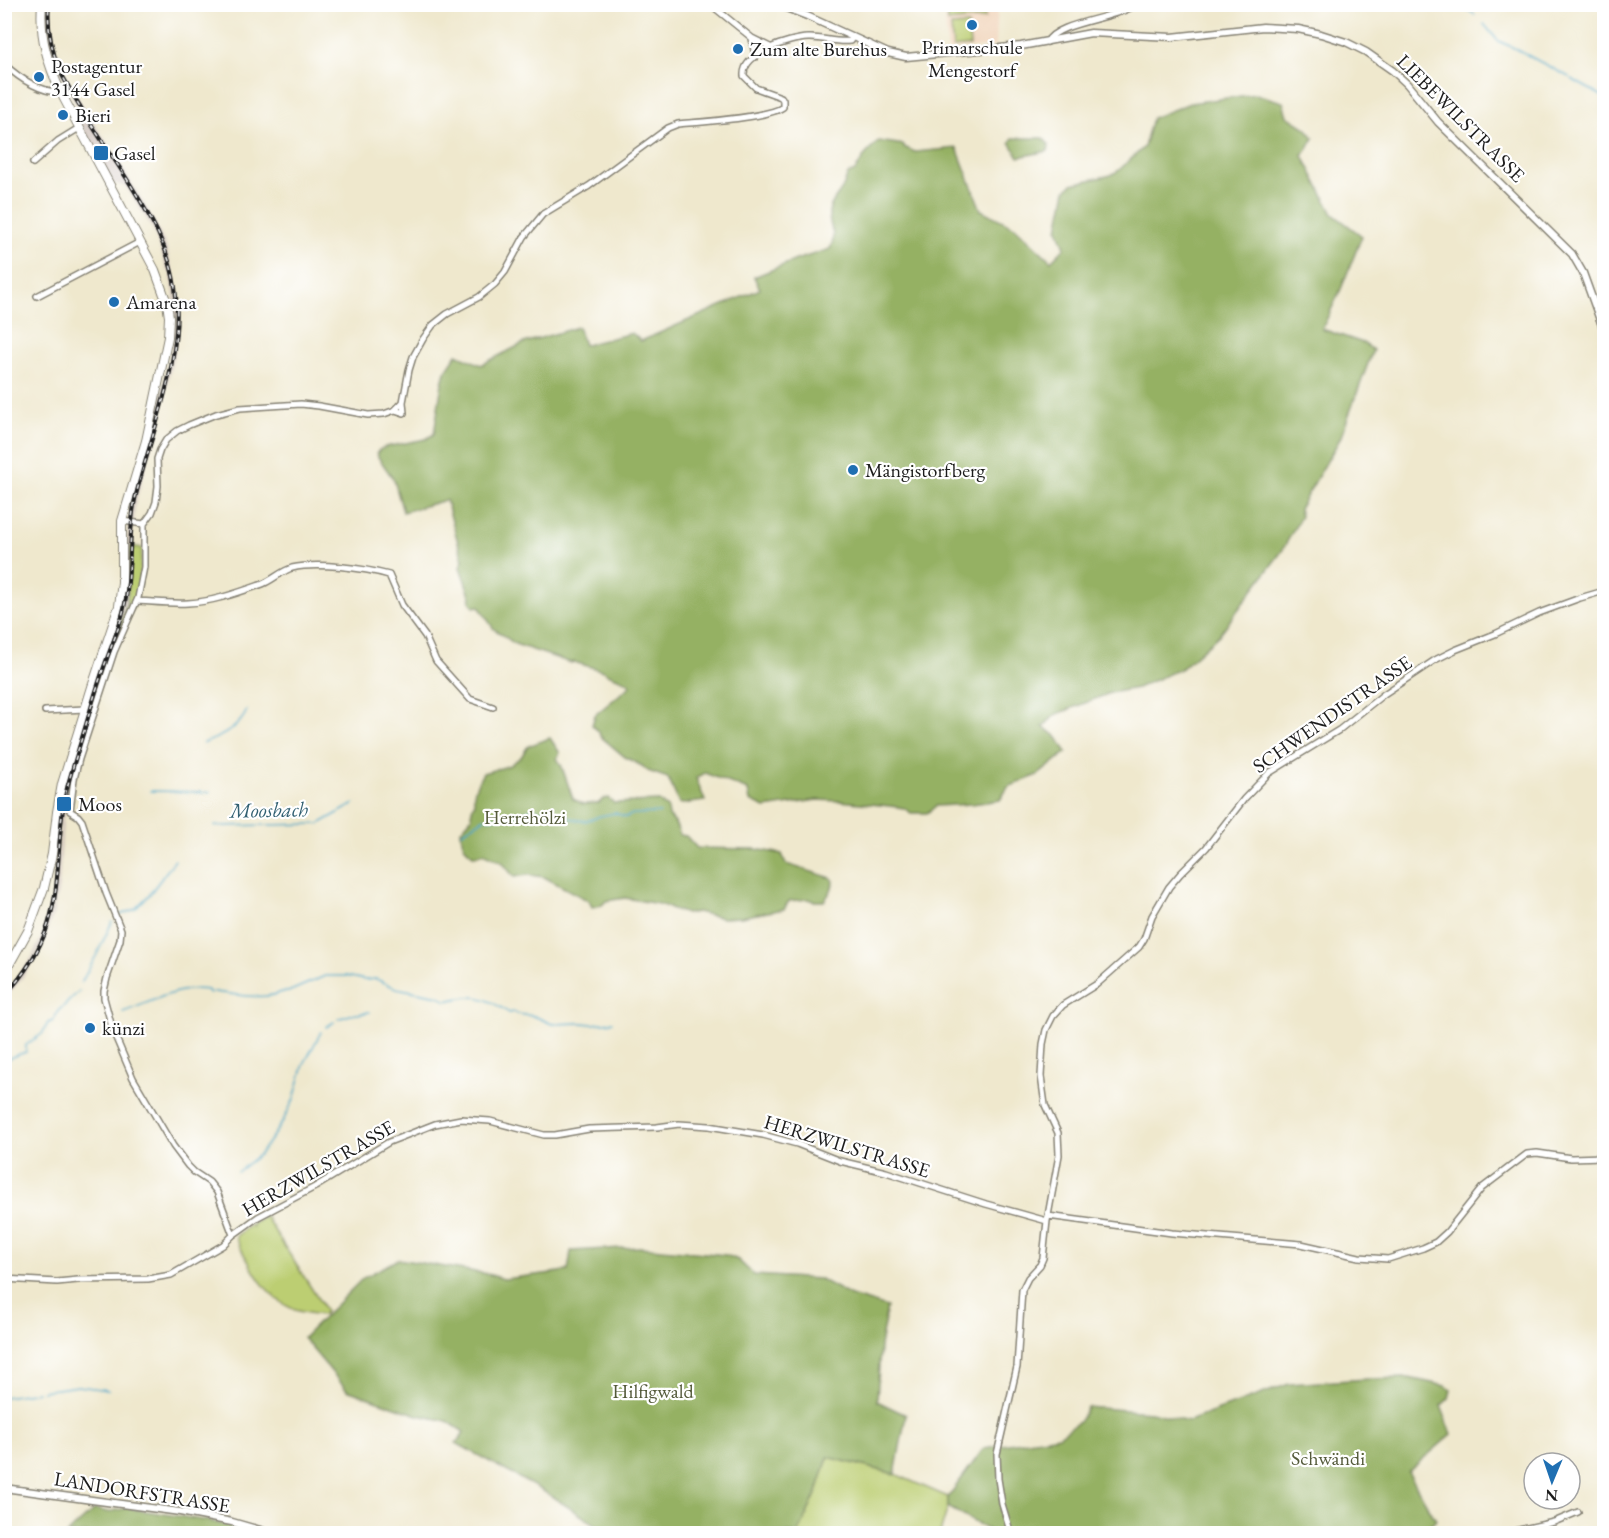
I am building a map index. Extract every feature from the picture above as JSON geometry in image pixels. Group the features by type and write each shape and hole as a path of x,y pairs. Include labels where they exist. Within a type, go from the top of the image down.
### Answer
{"main road":[{"path":"4,974 28,932 41,898 50,863 60,791 114,626 122,588 122,521 146,441 164,360 168,330 165,295 155,270 79,128 48,64 42,30 42,4"}],"street":[{"path":"710,4 752,38 770,47"},
{"name":"LIEBEWILSTRASSE","path":"776,4 892,55 909,57 1021,46 1091,33 1172,37 1252,27 1298,29 1346,42 1366,52 1400,77 1438,122 1572,254 1583,273 1605,331"},
{"path":"1047,42 1050,36 1060,30 1121,12 1137,4"},
{"path":"233,1235 217,1192 210,1182 188,1166 173,1146 133,1078 113,1031 104,991 122,935 82,821 70,811 79,759 114,652 138,601 144,567 144,524 156,502 157,459 160,450 171,435 223,411 291,404 311,405 368,415 384,414 395,410 404,413 403,402 411,363 433,325 447,314 479,297 495,284 505,272 530,229 549,210 589,186 668,128 678,124 779,110 783,107 781,97 756,88 744,74 755,57 770,47 808,38 845,42 853,37"},
{"path":"752,38 755,57"},
{"path":"4,63 33,85 47,91 61,93"},
{"path":"33,163 58,141 79,128"},
{"path":"37,296 140,242"},
{"path":"122,521 144,524"},
{"path":"138,601 186,603 205,601 262,585 290,569 299,567 374,571 388,575 402,605 425,636 436,661 470,699 493,707"},
{"name":"SCHWENDISTRASSE","path":"1011,1533 1000,1496 997,1454 1017,1367 1022,1290 1043,1258 1047,1219 1060,1146 1058,1133 1045,1105 1042,1087 1043,1044 1050,1021 1063,1005 1097,984 1139,947 1152,916 1169,887 1210,843 1255,786 1277,766 1339,730 1435,660 1539,613 1605,591"},
{"path":"45,711 85,709"},
{"name":"HERZWILSTRASSE","path":"4,1279 48,1282 148,1280 176,1274 223,1245 258,1217 315,1187 389,1142 435,1124 461,1119 490,1121 555,1136 589,1129 679,1124 709,1126 764,1135 797,1144 840,1161 886,1172 986,1204 1047,1219 1301,1244 1359,1257 1388,1259 1414,1252 1436,1242 1447,1232 1482,1188 1527,1154 1537,1153 1571,1158 1605,1157"},
{"name":"LANDORFSTRASSE","path":"4,1488 180,1512 274,1533"},
{"path":"1501,1533 1554,1522 1578,1512"}],"shaded area":[{"path":"50,4 51,34 61,69 117,158 166,246 175,280 178,323 175,350 159,420 135,505 129,587 124,614 103,675 67,798 63,820 59,885 53,915 31,965 5,998 4,994 32,957 50,914 55,885 60,826 58,822 67,777 122,606 128,522 156,419 172,349 175,323 170,272 167,271 153,229 126,187 111,182 76,116 81,114 56,65 47,30 47,5"},
{"name":"Primarschule Mengestorf","path":"944,5 998,5 996,46 948,50"}],"green space":[{"path":"946,5 984,5 985,18 948,22"},
{"path":"968,25 970,46 953,48 951,26"},
{"path":"1256,94 1283,102 1287,116 1306,128 1314,138 1303,156 1333,214 1362,236 1322,329 1363,343 1373,350 1340,439 1299,509 1301,516 1282,551 1219,635 1182,668 1137,688 1110,693 1055,715 1043,727 1055,735 1067,752 1038,775 1008,787 1000,800 936,806 927,813 911,813 904,808 890,806 817,800 765,808 750,801 748,790 705,773 696,778 705,801 679,803 668,778 648,771 625,757 600,736 592,725 595,715 630,686 628,682 604,671 571,663 515,644 493,628 479,606 474,607 470,601 471,598 460,567 463,560 446,500 403,512 394,480 378,457 379,450 385,447 426,439 434,434 445,372 457,354 481,365 524,343 578,327 584,345 632,333 641,341 760,289 754,277 830,249 833,238 829,218 831,206 848,174 855,171 865,155 879,141 904,145 915,152 957,148 981,210 1015,227 1051,261 1065,247 1058,229 1066,190 1072,184 1111,175 1118,171 1144,147 1152,118 1190,103"},
{"path":"1013,138 1043,138 1049,145 1048,151 1019,157 1010,142"},
{"path":"131,546 142,548 140,579 133,607 116,640 127,602"},
{"name":"Herrehölzi","path":"550,738 560,753 557,758 573,799 583,804 599,803 608,798 614,803 659,801 668,809 669,816 680,835 686,836 697,848 756,849 782,854 786,864 832,878 830,893 824,901 808,899 789,901 784,909 741,917 723,918 697,912 686,914 659,904 625,898 606,901 602,905 592,907 589,901 544,877 528,875 514,877 502,862 483,853 475,856 464,845 461,830 472,817 475,803 474,791 483,773 508,766 521,757 528,746"},
{"path":"265,1216 326,1311 323,1315 298,1311 284,1305 259,1280 253,1270 236,1236"},
{"name":"Hilfigwald","path":"640,1247 726,1255 738,1260 754,1275 820,1279 851,1296 887,1307 880,1346 877,1401 906,1415 895,1474 828,1457 817,1492 798,1533 609,1533 548,1494 456,1443 464,1432 447,1421 418,1415 347,1390 303,1338 363,1278 398,1259 488,1274 504,1279 568,1271 571,1251"},
{"name":"Schwändi","path":"1409,1378 1446,1386 1451,1390 1449,1398 1441,1406 1452,1434 1408,1472 1436,1520 1423,1533 993,1533 948,1507 948,1497 984,1448 1059,1436 1080,1421 1087,1407 1151,1412 1189,1421 1289,1384"},
{"path":"828,1457 895,1474 948,1497 948,1507 940,1533 798,1534 817,1492"},
{"path":"127,1508 209,1521 262,1533 67,1534 95,1509 108,1512"}],"waterway":[{"path":"1460,4 1475,15"},
{"path":"1484,24 1498,41 1569,77"},
{"path":"1571,79 1604,97"},
{"path":"204,743 235,727 247,710"},
{"path":"150,791 210,792"},
{"name":"Moosbach","path":"215,826 319,824 354,804"},
{"name":"Moosbach","path":"462,832 485,818 508,817 533,809 587,821 615,813 626,817 633,814 660,813"},
{"name":"Moosbach","path":"120,915 135,909 149,895 175,860"},
{"name":"Moosbach","path":"81,983 112,922"},
{"path":"123,1012 186,990 197,989 208,990 209,993 266,996 288,992 325,976 376,979 385,983"},
{"path":"387,984 396,988 439,996 446,1001 465,997 486,999 509,1013 534,1016 552,1024 613,1022"},
{"name":"Moosbach","path":"4,1061 26,1052 26,1045 42,1034 58,1011 79,991"},
{"path":"338,1019 370,1012"},
{"path":"326,1027 334,1022"},
{"path":"237,1172 260,1154 282,1123 294,1099 304,1064 321,1032"},
{"path":"42,1391 78,1386 108,1390"},
{"path":"4,1397 38,1392"}],"railway":[{"path":"4,996 35,954 48,925 55,892 66,792 124,608 133,509 171,366 177,313 172,272 157,230 59,69 50,37 49,4"}],"place":[{"name":"Primarschule Mengestorf","path":"972,25"},
{"name":"Zum alte Burehus","path":"738,49"},
{"name":"Postagentur 3144 Gasel","path":"39,77"},
{"name":"Bieri","path":"63,115"},
{"name":"Gasel","path":"101,153"},
{"name":"Amarena","path":"114,302"},
{"name":"Mängistorfberg","path":"853,470"},
{"name":"Moos","path":"64,804"},
{"name":"künzi","path":"90,1028"}]}
